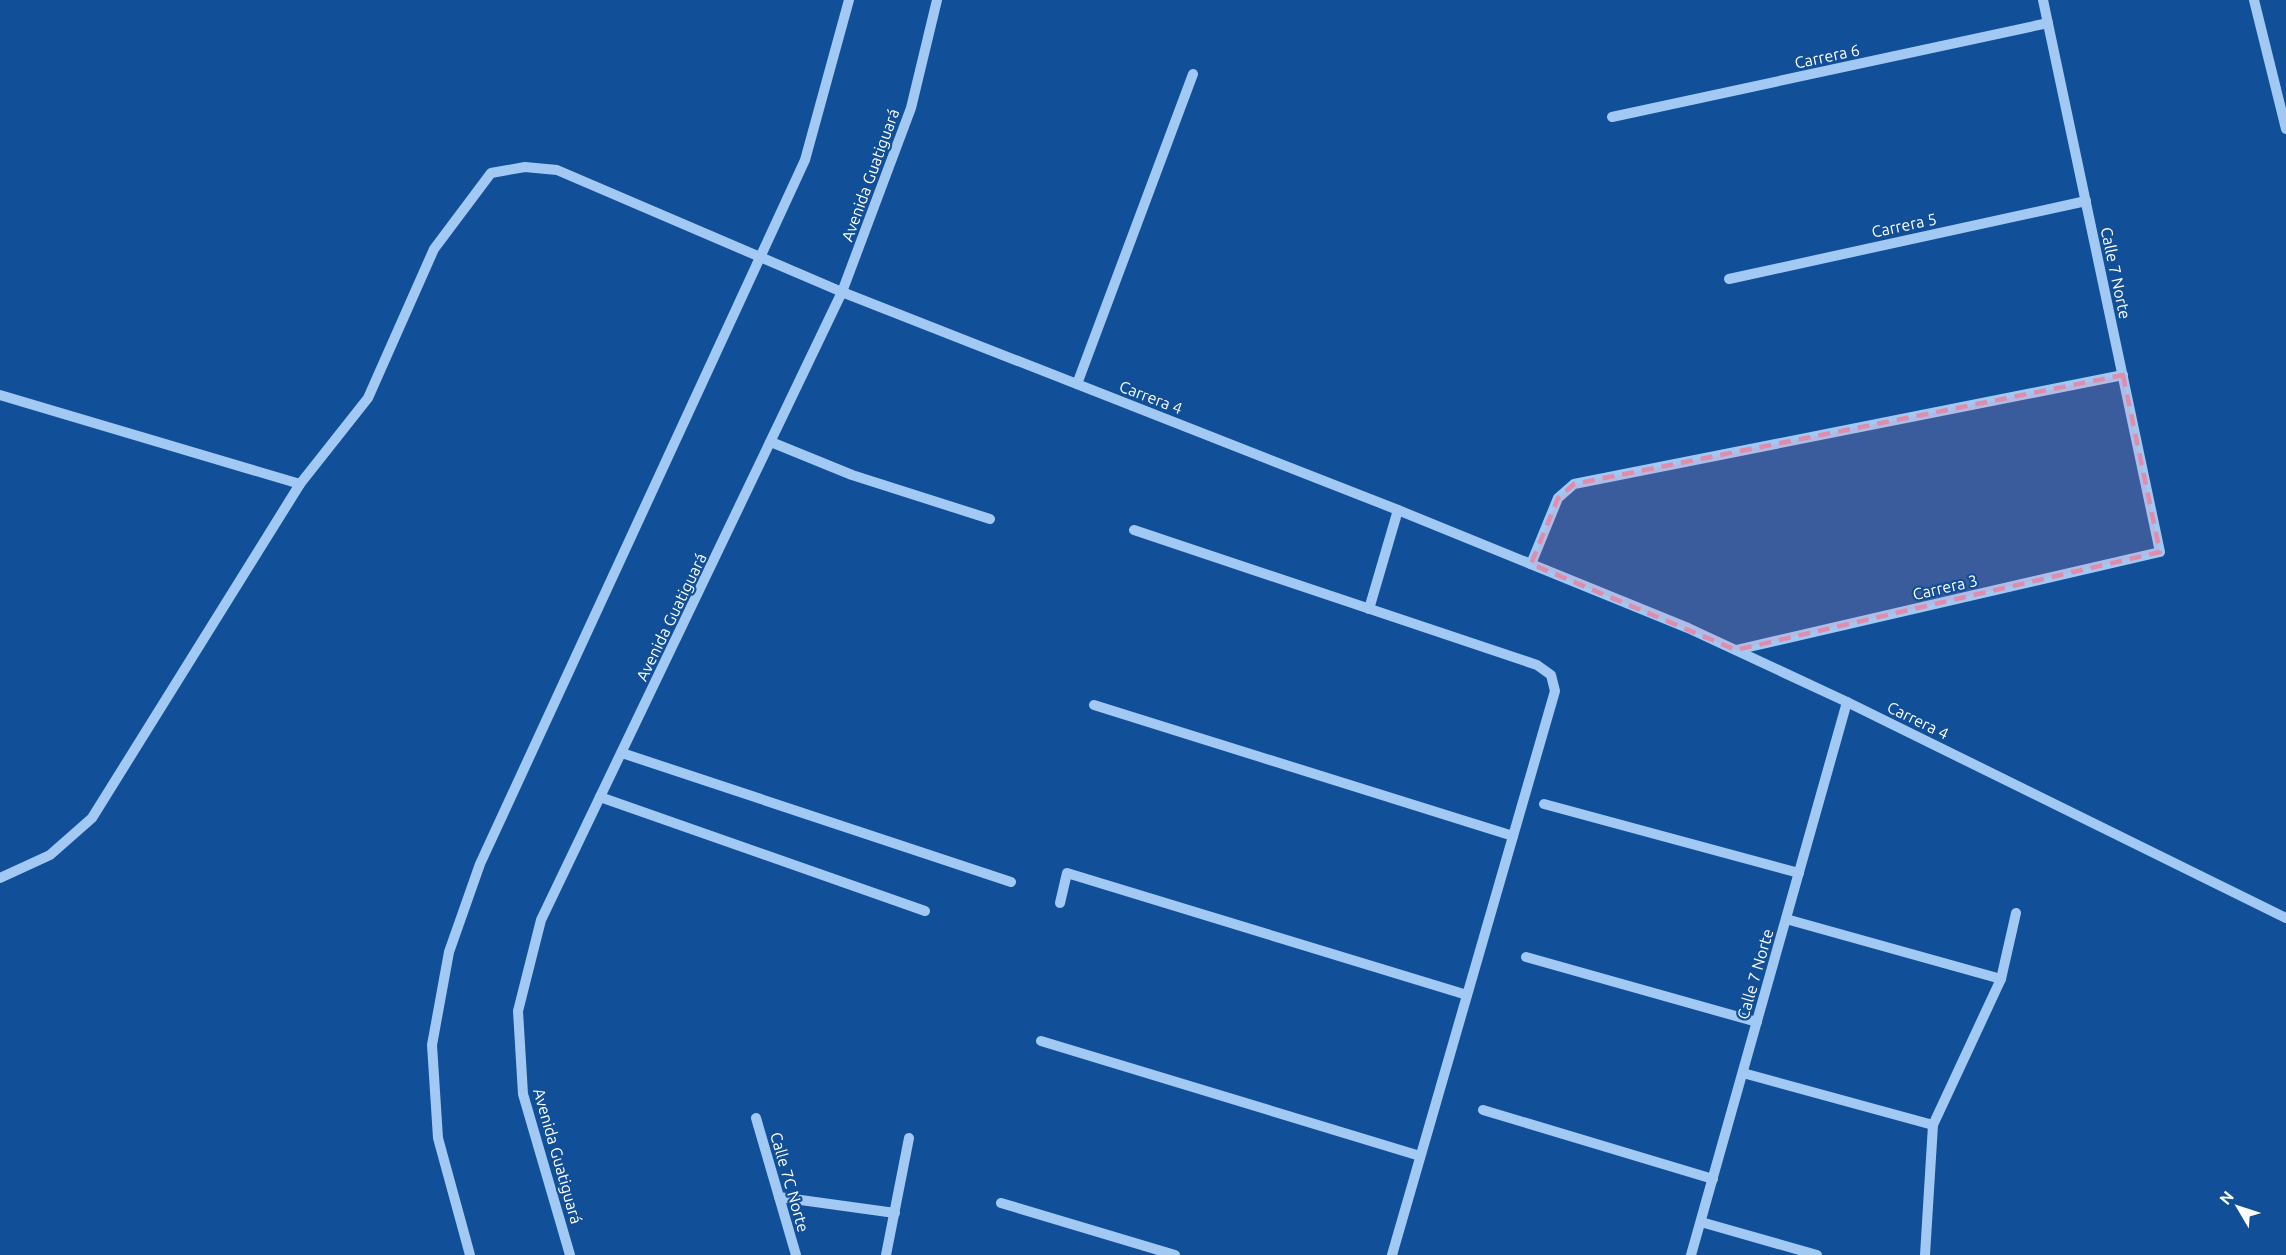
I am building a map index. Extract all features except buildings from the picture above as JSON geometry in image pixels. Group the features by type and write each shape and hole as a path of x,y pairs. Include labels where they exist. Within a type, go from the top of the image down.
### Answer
{"street":[{"path":"470,1255 438,1138 432,1045 449,952 480,864 805,159 849,0"},
{"name":"Avenida Guatiguará","path":"570,1255 523,1094 518,1011 541,920 842,292 911,108 937,0"},
{"name":"Calle 7 Norte","path":"2043,0 2160,552"},
{"path":"2254,0 2286,129"},
{"name":"Carrera 6","path":"1612,117 2048,23"},
{"path":"1077,384 1193,74"},
{"name":"Carrera 4","path":"300,484 368,398 434,249 491,173 525,167 557,170 761,255 842,292 1398,510 1688,628 1847,702 2286,918"},
{"name":"Carrera 5","path":"1729,279 2085,201"},
{"path":"1531,564 1558,498 1574,484 2123,375"},
{"path":"0,395 300,484 92,818 50,855 0,878"},
{"path":"771,442 852,475 990,519"},
{"path":"1369,609 1398,510"},
{"path":"1134,530 1537,665 1551,675 1555,691 1392,1255"},
{"name":"Carrera 3","path":"1736,651 2160,552"},
{"name":"Calle 7 Norte","path":"1691,1255 1847,702"},
{"path":"1094,705 1513,836"},
{"path":"622,753 1011,882"},
{"path":"600,797 925,911"},
{"path":"1544,804 1799,873"},
{"path":"1060,903 1067,873 1467,995"},
{"path":"1925,1255 1933,1125 2001,979 2016,913"},
{"path":"1786,919 2001,979"},
{"path":"1526,957 1757,1022"},
{"path":"1041,1041 1420,1156"},
{"path":"1743,1073 1933,1125"},
{"path":"1483,1110 1713,1179"},
{"name":"Calle 7C Norte","path":"756,1118 796,1255"},
{"path":"886,1255 909,1138"},
{"path":"779,1197 895,1213"},
{"path":"1001,1203 1175,1255"},
{"path":"1701,1222 1817,1255"}],"highlighted area":[{"path":"2123,375 2160,552 1736,650 1531,564 1558,498 1574,484"}]}
